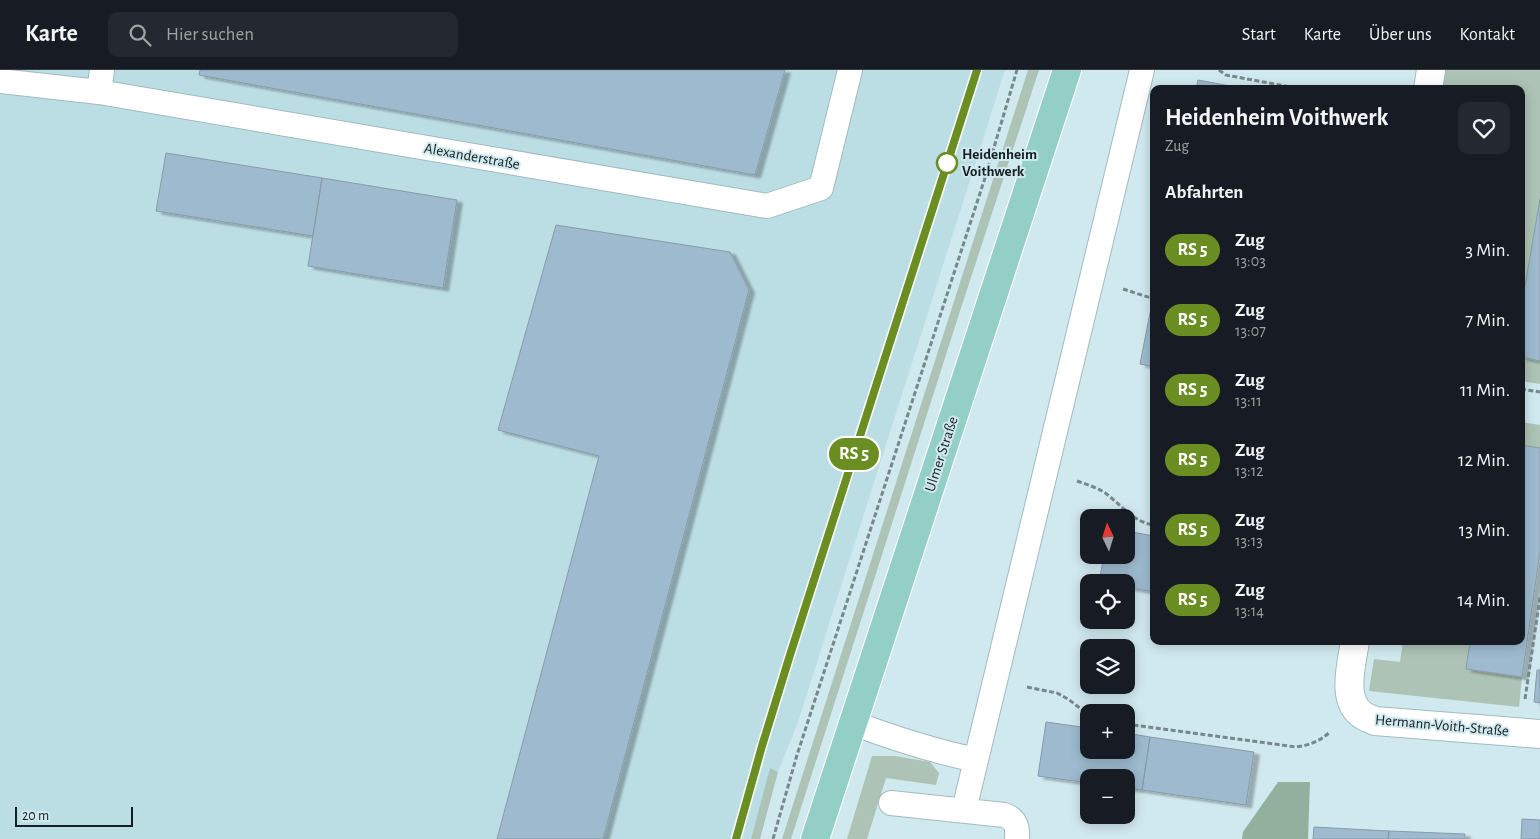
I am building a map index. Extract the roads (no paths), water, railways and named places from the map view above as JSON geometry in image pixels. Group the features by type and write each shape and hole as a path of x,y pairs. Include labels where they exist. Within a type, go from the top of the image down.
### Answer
{"main road":[{"name":"Ulmer Straße","path":"815,839 1067,70"}],"street":[{"path":"1429,85 1431,70"},
{"name":"Hermann-Voith-Straße","path":"1354,645 1349,688 1356,709 1364,716 1375,721 1530,733"}],"lane":[{"name":"Alexanderstraße","path":"0,81 101,81 767,206 822,188 850,70"},
{"path":"964,810 1142,70"},
{"path":"853,723 899,740 976,760"},
{"path":"891,803 1004,814 1011,817 1015,823 1017,839"}],"railway":[{"path":"736,839 761,746 977,70"}],"train":[{"path":"736,839 762,746 830,527 977,70"}],"place":[{"name":"Heidenheim Voithwerk","path":"947,163"}]}
